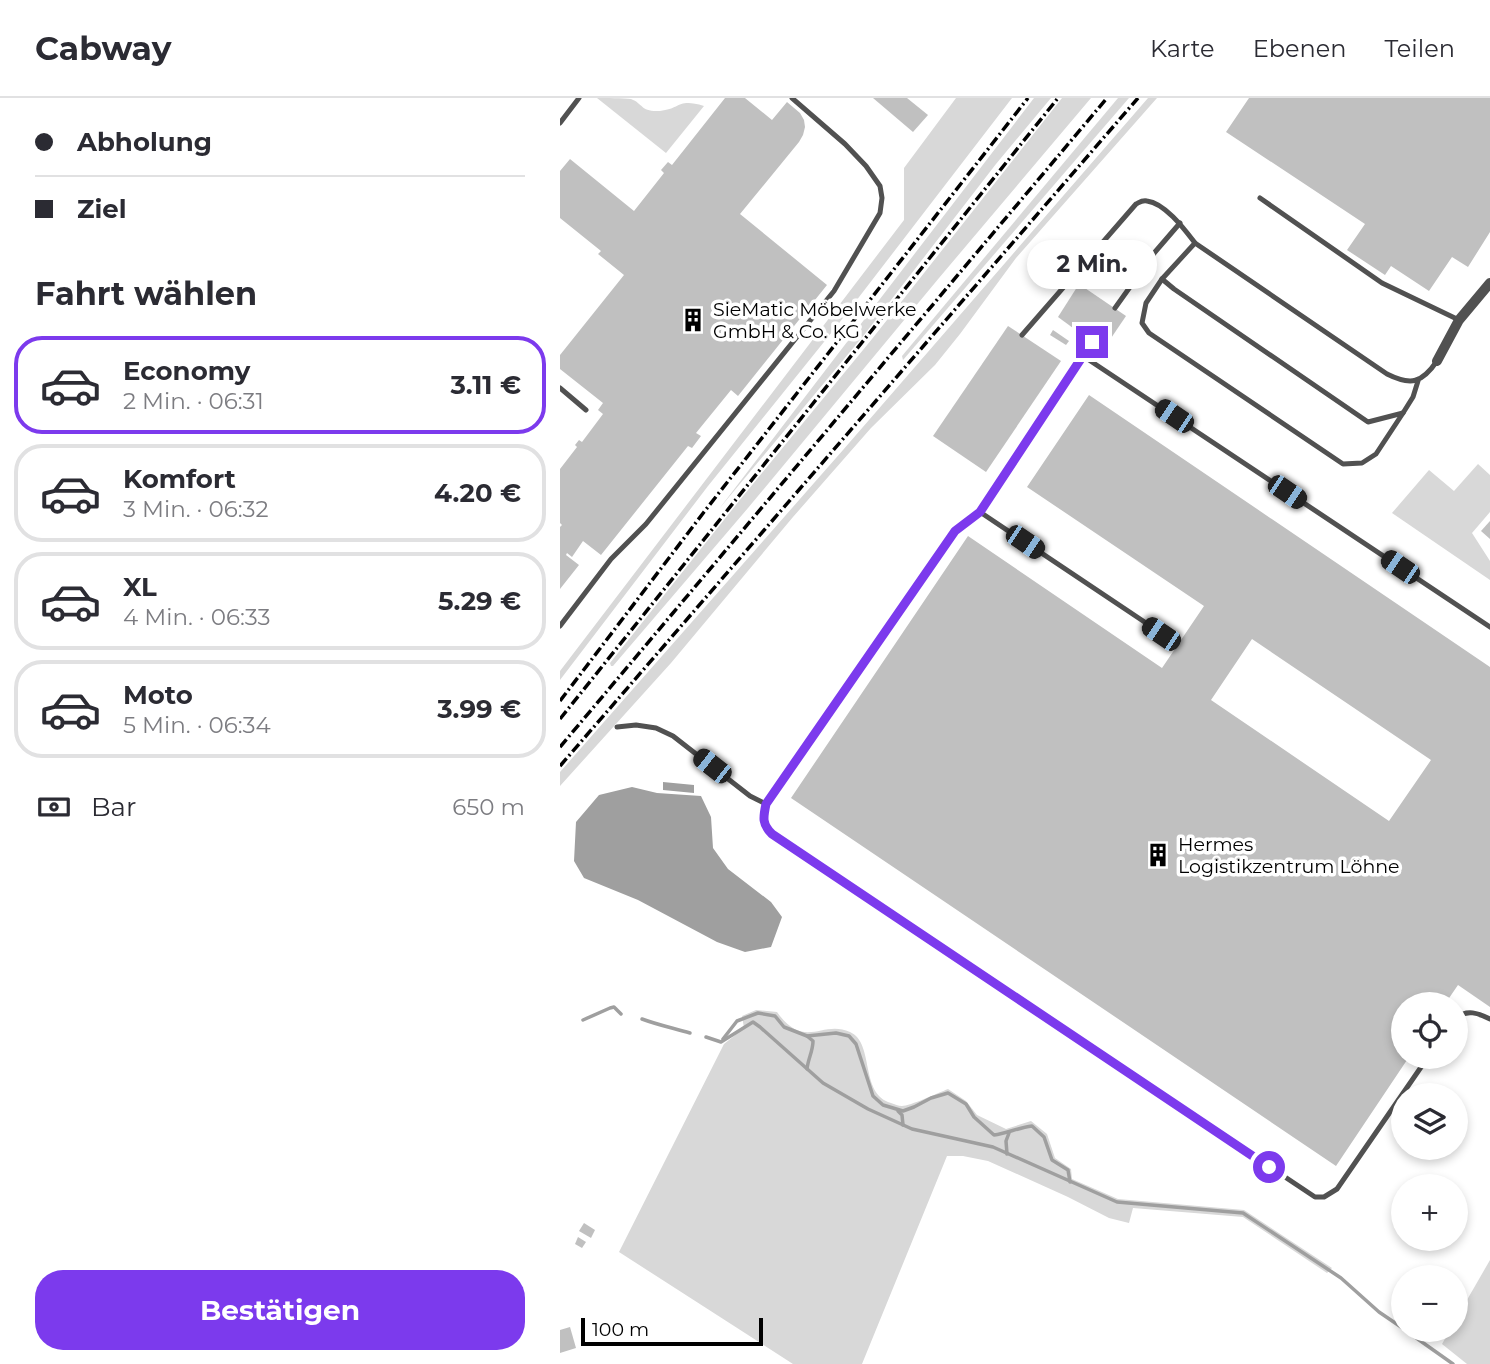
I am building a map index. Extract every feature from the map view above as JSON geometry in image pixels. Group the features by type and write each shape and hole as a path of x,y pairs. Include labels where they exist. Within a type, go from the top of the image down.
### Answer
{"street":[{"path":"1437,361 1459,320 1490,283"}],"lane":[{"path":"560,123 579,98"},
{"path":"560,626 611,559 646,524 834,290 880,213 880,186 866,166 792,98"},
{"path":"1259,198 1382,283 1459,320"},
{"path":"1022,335 1136,204 1144,200 1170,214 1195,243 1387,374 1406,382 1418,381"},
{"path":"1115,308 1180,223"},
{"path":"1195,243 1162,279 1146,303 1142,323 1149,333 1343,464 1362,463 1376,454 1413,397 1418,381 1437,361"},
{"path":"1162,279 1368,422 1403,413"},
{"path":"1092,342 980,512 955,531 766,804 765,827 1315,1197 1324,1197 1336,1189 1420,1069"},
{"path":"1083,356 1490,627"},
{"path":"560,388 586,410"},
{"path":"980,512 1161,634"},
{"path":"617,727 656,728 673,736 750,796 766,804"},
{"path":"1468,1013 1474,1012 1490,1019"}],"shaded area":[{"path":"597,98 631,99 645,109 654,111 689,103 704,106 666,153"},
{"path":"956,98 1012,98 836,327 708,486 560,680 560,671 904,220 904,168"},
{"path":"1034,98 1051,98 996,164 864,335 719,509"},
{"path":"1062,98 1091,98 748,508 611,666 610,663 872,339"},
{"path":"1118,98 1129,98 903,360 902,356"},
{"path":"1148,98 1157,98 1016,258 935,365 871,428 671,663 560,786 560,772"},
{"path":"1478,464 1490,475 1490,512 1472,533 1490,561 1490,580 1392,513 1429,470 1454,491"},
{"path":"663,782 694,785 694,793 663,790"},
{"path":"632,787 657,793 701,796 711,817 713,848 728,869 771,902 782,917 771,947 745,952 717,942 638,900 584,878 574,861 576,822 599,795"},
{"path":"756,1010 777,1012 796,1030 814,1032 840,1029 850,1032 858,1038 862,1046 875,1090 881,1098 891,1103 906,1105 948,1089 966,1101 977,1115 1006,1129 1031,1121 1047,1134 1055,1158 1071,1169 1072,1179 1118,1199 1244,1210 1332,1268 1327,1273 1243,1217 1133,1208 1129,1223 1109,1218 988,1161 947,1156 862,1364 793,1364 619,1252 724,1044 744,1028 742,1016"},
{"path":"1490,1260 1490,1364 1467,1364 1442,1344 1468,1342 1468,1298"}],"building":[{"name":"SieMatic Möbelwerke GmbH & Co. KG","path":"725,98 745,98 772,120 787,102 804,120 805,127 799,142 740,214 827,285 738,396 731,390 696,433 701,436 692,448 688,446 601,555 583,541 572,557 567,553 566,555 579,565 560,589 560,469 577,447 575,445 579,440 582,442 603,414 598,410 603,403 560,369 560,355 624,275 598,254 601,251 560,218 560,171 570,159 634,211 664,173 661,170 668,162 672,165"},
{"path":"873,98 907,98 928,115 913,132"},
{"path":"1249,98 1490,98 1490,232 1468,267 1452,257 1429,291 1391,266 1385,275 1347,250 1365,224 1226,132"},
{"path":"1079,284 1126,316 1103,350 1058,317"},
{"path":"1008,326 1061,361 986,472 933,436"},
{"path":"1053,330 1069,341 1066,345 1050,335"},
{"name":"Hermes Logistikzentrum Löhne","path":"1089,395 1490,667 1490,1007 1458,985 1453,992 1391,992 1391,1069 1401,1069 1336,1166 791,798 968,536 1162,668 1204,606 1027,487","holes":["1252,639 1431,760 1389,821 1211,700"]},
{"path":"1490,521 1490,539 1481,531"},
{"path":"584,1223 595,1230 591,1238 579,1231"},
{"path":"578,1237 586,1242 582,1248 575,1244"},
{"path":"570,1327 576,1348 560,1353 560,1330"}],"waterway":[{"path":"583,1020 614,1007 621,1014"},
{"path":"723,1039 737,1021 758,1013 775,1016 784,1027 807,1036 836,1033 849,1036 856,1044 873,1096 883,1105 903,1111 948,1093 966,1104 974,1117 994,1135 1032,1126 1044,1137 1052,1160 1068,1170 1070,1182"},
{"path":"642,1019 690,1033"},
{"path":"706,1037 721,1042 753,1022 823,1083 868,1109 912,1129 993,1147 1117,1202 1243,1213 1341,1278 1391,1320"},
{"path":"807,1036 813,1041 807,1069"},
{"path":"898,1111 902,1115 903,1125"},
{"path":"1007,1154 1006,1141 1009,1133"},
{"path":"1422,1342 1453,1364"}],"railway":[{"path":"560,701 704,512 1028,98"},
{"path":"560,719 1058,98"},
{"path":"560,747 1107,98"},
{"path":"560,766 1138,98"}],"place":[{"name":"SieMatic Möbelwerke GmbH & Co. KG","path":"693,320"},
{"name":"Hermes Logistikzentrum Löhne","path":"1158,855"}],"route":[{"path":"1092,342 980,512 955,531 766,804 765,827 1269,1167"}]}
